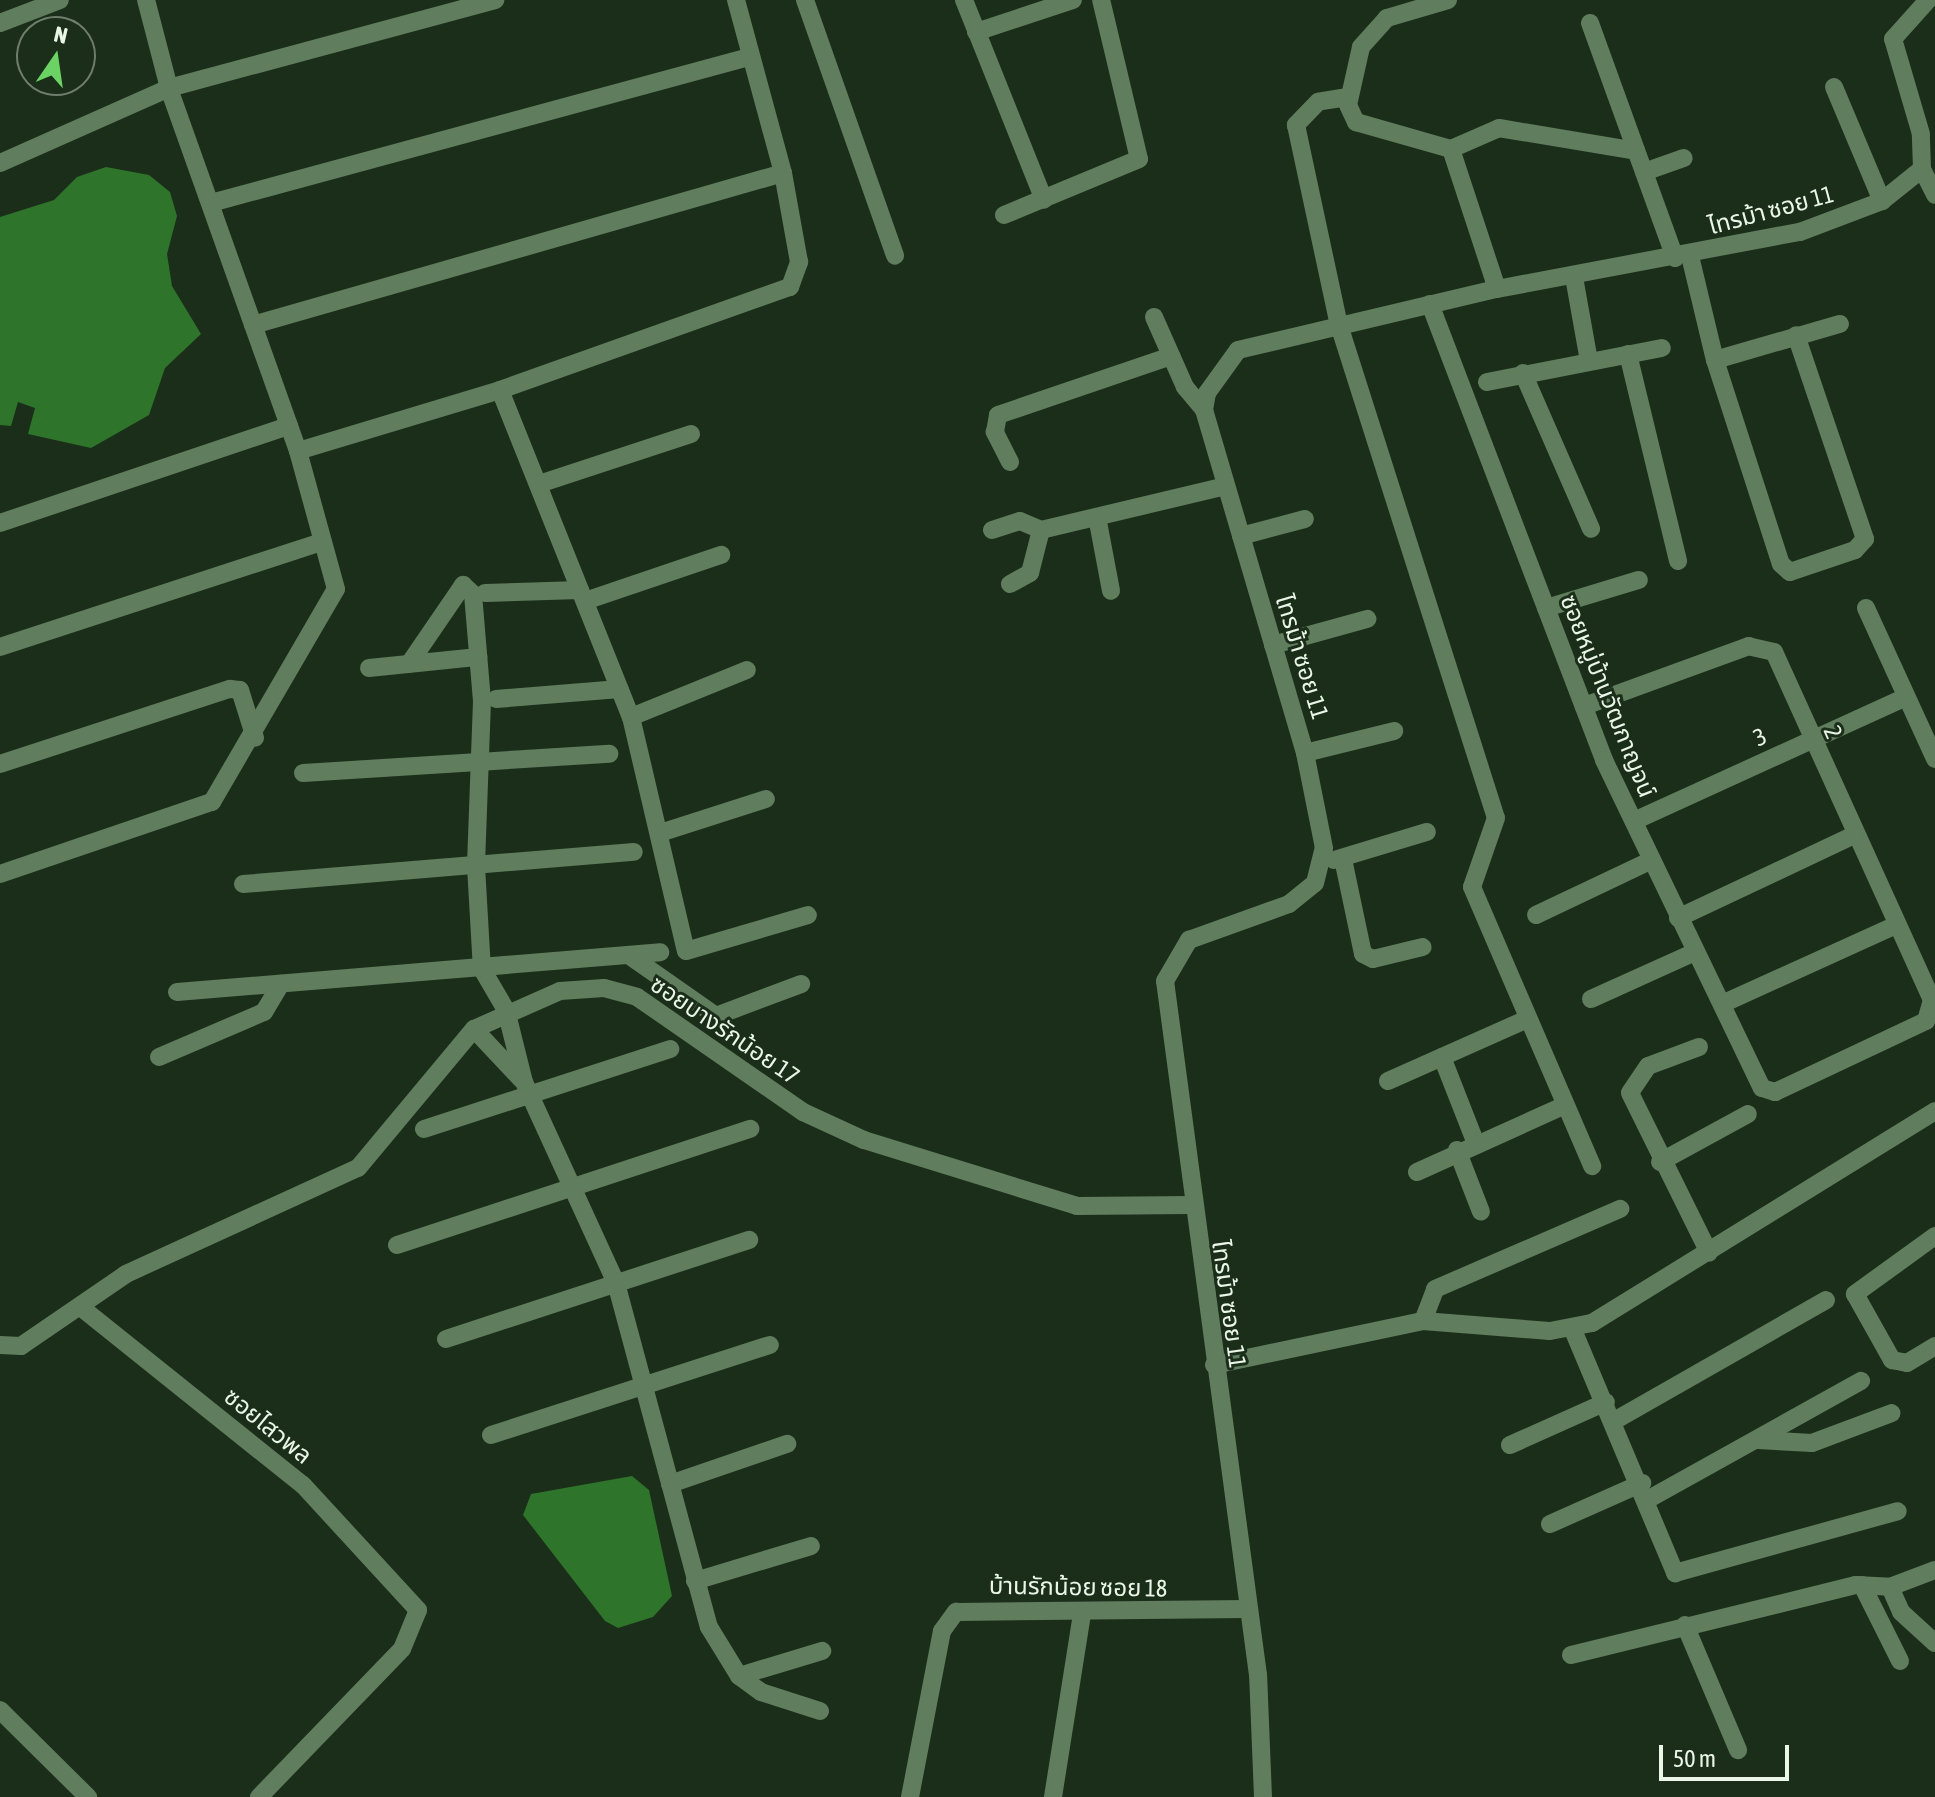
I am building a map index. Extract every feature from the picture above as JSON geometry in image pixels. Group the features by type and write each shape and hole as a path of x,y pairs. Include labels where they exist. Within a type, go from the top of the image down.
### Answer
{"street":[{"path":"0,23 60,0"},
{"path":"0,874 212,802 255,738 336,589 298,451 169,88 146,0"},
{"path":"0,163 169,88 495,0"},
{"path":"298,451 500,390 790,287 799,262 783,173 736,0"},
{"path":"805,0 895,256"},
{"path":"964,0 1044,200"},
{"path":"976,32 1073,0"},
{"path":"1004,215 1139,159 1101,0"},
{"path":"1448,0 1387,18 1361,47 1348,97 1356,122 1451,149 1499,128 1636,151"},
{"path":"1928,0 1893,39 1921,134 1922,169 1935,195"},
{"path":"1590,23 1644,172 1682,257 1781,564 1790,572 1855,550 1865,539 1796,335"},
{"path":"211,203 749,57"},
{"path":"1834,87 1882,201"},
{"path":"1348,97 1318,102 1296,125 1339,325 1496,818 1472,887 1563,1106 1592,1166"},
{"path":"1451,149 1497,289"},
{"path":"1644,172 1684,158"},
{"name":"ไทรม้า ซอย 11","path":"1263,1797 1247,1609 1190,1205 1165,981 1172,959 1189,940 1289,904 1315,883 1321,860 1322,819 1204,410 1212,379 1238,350 1497,289 1682,257 1800,232 1882,201 1922,169"},
{"path":"253,325 783,173"},
{"path":"1574,277 1589,361"},
{"name":"ซอยหมู่บ้านวัฒกาญจน์","path":"1430,304 1584,706 1693,953 1767,1093"},
{"path":"1154,317 1171,356 1204,410"},
{"path":"1715,360 1840,324"},
{"path":"1487,382 1662,348"},
{"path":"1628,354 1678,561"},
{"path":"1010,462 995,432 998,415 1171,356"},
{"path":"1523,373 1591,529"},
{"path":"500,390 631,717 663,832 686,951 808,915"},
{"path":"0,523 289,426"},
{"path":"539,484 691,434"},
{"path":"992,530 1020,521 1041,530 1098,522 1225,486"},
{"path":"1241,536 1305,519"},
{"path":"1098,522 1111,591"},
{"path":"1010,584 1030,573 1041,530"},
{"path":"0,647 322,542"},
{"path":"485,593 582,595 721,555"},
{"path":"1546,608 1639,580"},
{"path":"409,664 463,585 473,594 478,657 480,764 476,866 482,969 506,1010 527,1088 616,1283 646,1385 695,1581 714,1638 739,1676 761,1692 820,1711"},
{"path":"1866,608 1935,759"},
{"path":"1273,645 1367,619"},
{"name":"2","path":"1584,706 1762,645 1774,652 1810,741 1896,925 1931,1014 1767,1093"},
{"path":"369,668 478,657"},
{"path":"631,717 747,670"},
{"path":"0,764 230,689 240,690 255,738"},
{"path":"496,699 620,689"},
{"name":"3","path":"1634,821 1906,697"},
{"path":"1305,753 1394,731"},
{"path":"303,773 609,754"},
{"path":"663,832 766,799"},
{"path":"1321,860 1343,859 1427,832"},
{"path":"1678,918 1854,835"},
{"path":"243,884 634,852"},
{"path":"1343,859 1363,954 1373,959 1423,947"},
{"path":"1536,915 1652,860"},
{"path":"1722,1004 1896,925"},
{"path":"177,992 660,952"},
{"path":"1591,999 1693,953"},
{"path":"630,956 716,1016 801,984"},
{"path":"159,1057 264,1012 281,984"},
{"name":"ซอยบางรักน้อย 17","path":"0,1345 21,1346 83,1309 126,1274 197,1237 358,1168 474,1029 506,1010 560,991 604,988 637,997 803,1112 864,1140 1077,1206 1190,1205"},
{"path":"1388,1081 1527,1019"},
{"path":"474,1029 527,1088"},
{"path":"1699,1047 1648,1066 1633,1080 1636,1114 1709,1253"},
{"path":"424,1129 527,1088 670,1049"},
{"path":"1442,1057 1475,1141"},
{"path":"1417,1172 1475,1141 1563,1106"},
{"path":"1660,1162 1748,1114"},
{"path":"1214,1365 1423,1321 1573,1330 1932,1121"},
{"path":"397,1245 750,1129"},
{"path":"1457,1150 1481,1212"},
{"path":"1423,1321 1435,1289 1620,1209"},
{"path":"1935,1236 1855,1289 1892,1360 1907,1363 1935,1346"},
{"path":"446,1339 749,1240"},
{"path":"1614,1421 1826,1300"},
{"name":"ซอยไสวพล","path":"83,1309 303,1485 411,1595 418,1610 402,1649 259,1797"},
{"path":"1573,1330 1644,1492 1670,1567 1683,1574 1898,1511"},
{"path":"491,1435 770,1345"},
{"path":"1550,1524 1644,1492 1758,1440 1861,1381"},
{"path":"1510,1445 1606,1402"},
{"path":"1758,1440 1812,1443 1892,1413"},
{"path":"670,1484 787,1444"},
{"path":"695,1581 811,1546"},
{"path":"1571,1655 1685,1625 1862,1585 1890,1587 1935,1570"},
{"path":"1862,1585 1900,1661"},
{"path":"1890,1587 1901,1612 1935,1643"},
{"name":"บ้านรักน้อย ซอย 18","path":"910,1797 942,1631 956,1612 1082,1614 1247,1609"},
{"path":"1053,1797 1082,1614"},
{"path":"1685,1625 1738,1750"},
{"path":"739,1676 822,1651"},
{"path":"0,1710 88,1797"}],"shaded area":[{"path":"106,167 149,175 170,192 177,216 167,254 172,286 201,334 165,368 149,415 91,448 28,434 35,408 18,402 11,426 0,425 0,217 54,200 77,177"},
{"path":"632,1476 649,1490 672,1596 653,1617 618,1628 605,1621 523,1515 531,1494"}]}
